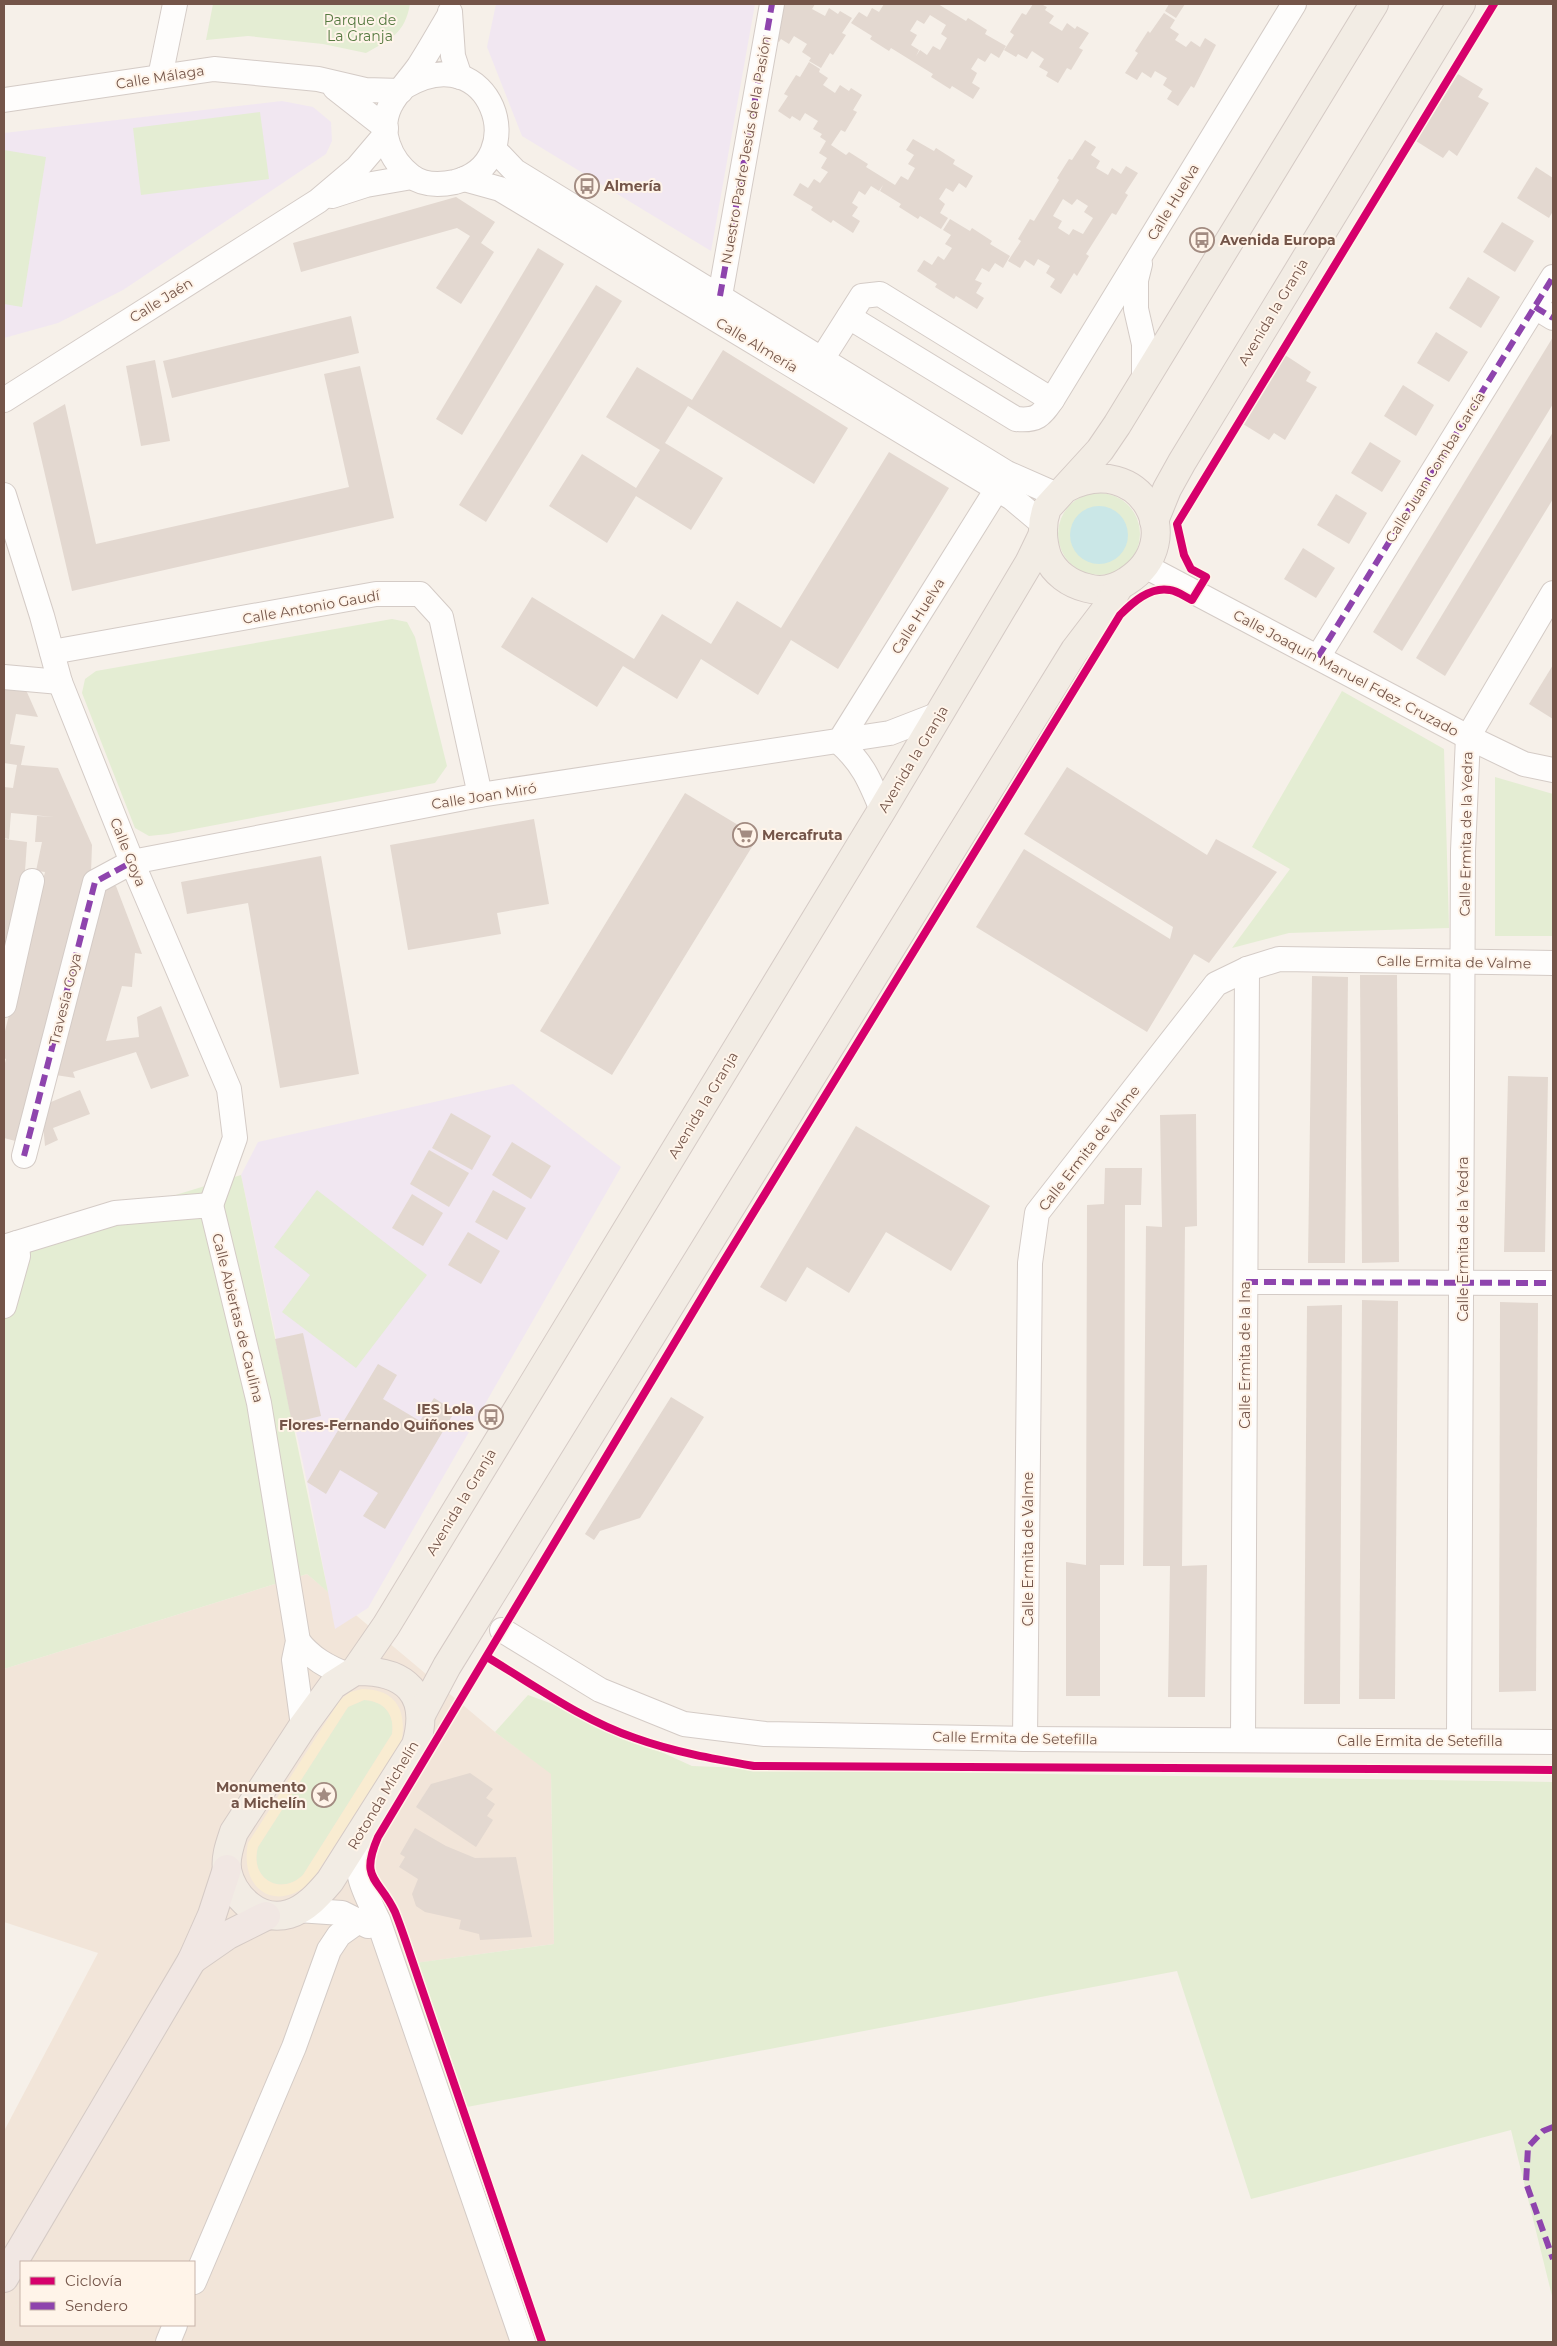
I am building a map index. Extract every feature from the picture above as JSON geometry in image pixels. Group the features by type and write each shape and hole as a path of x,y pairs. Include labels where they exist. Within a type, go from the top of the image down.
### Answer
{"highway":[{"path":"4,2278 192,1960 212,1915 227,1869"},
{"path":"192,1960 228,1935 266,1916"}],"main road":[{"name":"Avenida la Granja","path":"352,1673 391,1618 882,810 1029,563 1043,529 1047,508 1100,450 1374,4"},
{"name":"Avenida la Granja","path":"1154,521 1167,489 1182,462 1461,4"},
{"name":"Avenida la Granja","path":"422,1712 493,1593 1070,658 1107,608 1119,586 1134,576 1152,553 1155,536 1154,521 1148,506 1140,494 1118,480 1095,477 1081,480 1061,492"},
{"path":"1043,529 1043,544 1049,560 1058,572 1072,583 1088,589 1104,590 1119,586"},
{"path":"266,1916 252,1908 242,1899 227,1869 228,1851 234,1832 303,1726 333,1685 352,1673 388,1673 401,1680 414,1693 422,1712"},
{"name":"Rotonda Michelín","path":"266,1916 287,1915 305,1910 330,1881 416,1744 422,1712"}],"street":[{"path":"160,77 175,4"},
{"name":"Nuestro Padre Jesús de la Pasión","path":"720,296 772,4"},
{"name":"Calle Huelva","path":"849,317 1016,419 1030,421 1042,414 1294,4"},
{"name":"Calle Jaén","path":"450,9 453,56 460,77"},
{"name":"Calle Jaén","path":"4,400 318,201 357,168 385,131 390,105 403,89 450,9"},
{"name":"Calle Málaga","path":"4,100 214,70 318,79 365,90 403,89"},
{"path":"403,89 421,76 440,73 470,81 485,94 494,111 497,134 494,150"},
{"name":"Calle Málaga","path":"318,79 343,93 385,131"},
{"name":"Calle Jaén","path":"385,131 394,158 412,177 430,184 442,185 464,179 487,162 494,150"},
{"name":"Calle Almería","path":"494,150 515,170 1008,473 1061,492"},
{"name":"Calle Jaén","path":"318,201 366,185 412,177"},
{"name":"Calle Almería","path":"464,179 500,189 1012,498 1043,529"},
{"path":"1144,250 1136,280 1136,299 1144,344 1144,380"},
{"name":"Calle Juan Comba García","path":"1318,657 1544,313 1553,278"},
{"path":"822,359 862,296 880,294 1052,400"},
{"name":"Calle Huelva","path":"839,742 996,489"},
{"name":"Calle Goya","path":"4,495 60,682 132,862 229,1089 235,1138 211,1205"},
{"name":"Calle Joaquín Manuel Fdez. Cruzado","path":"1143,565 1468,737 1524,764 1553,770"},
{"path":"1468,737 1553,593"},
{"name":"Calle Antonio Gaudí","path":"52,652 376,594 420,594 441,618 480,795"},
{"path":"4,677 60,682"},
{"name":"Calle Joan Miró","path":"132,862 480,795 890,733 939,714"},
{"name":"Calle Ermita de la Yedra","path":"1459,1741 1464,851 1468,737"},
{"path":"839,742 856,757 867,773 882,810"},
{"name":"Travesía Goya","path":"24,1156 95,882 132,862"},
{"path":"4,1006 32,881"},
{"name":"Calle Ermita de Valme","path":"1025,1739 1030,1263 1037,1213 1216,984 1247,969 1279,959 1553,964"},
{"name":"Calle Ermita de la Ina","path":"1243,1740 1247,969"},
{"path":"4,1306 18,1256 10,1245 115,1212 211,1205"},
{"name":"Calle Abiertas de Caulina","path":"211,1205 259,1403 298,1641 294,1660 303,1726"},
{"path":"1246,1282 1553,1283"},
{"path":"464,1641 484,1631 502,1630 495,1614 493,1593"},
{"name":"Calle Ermita de Setefilla","path":"502,1630 600,1690 684,1724 765,1734 1025,1739 1553,1742"},
{"path":"298,1641 308,1653 319,1661 352,1673"},
{"path":"357,1838 357,1869 364,1892 378,1920 523,2342"},
{"path":"305,1910 342,1913 360,1920 372,1929 386,1946"},
{"path":"305,1910 327,1938 328,1950"},
{"path":"195,2280 294,2048 328,1950 339,1935 360,1920"},
{"path":"168,2342 175,2326"}],"shaded area":[{"path":"496,4 755,4 711,251 522,136 487,47"},
{"path":"282,101 313,107 331,122 332,141 326,154 123,290 58,323 4,338 4,133"},
{"path":"513,1084 621,1167 368,1608 335,1629 307,1482 241,1175 258,1142"},
{"path":"307,1574 495,1732 551,1773 554,1944 394,1966 522,2342 4,2342 4,2131 98,1953 4,1922 4,1669"}],"green space":[{"name":"Parque de La Granja","path":"213,4 410,4 405,22 396,34 366,53 323,44 248,36 206,40"},
{"path":"260,112 269,179 141,195 133,128"},
{"path":"4,150 46,157 22,307 4,304"},
{"path":"1099,493 1115,496 1128,505 1137,518 1140,534 1137,550 1128,563 1115,572 1099,575 1083,572 1070,563 1061,550 1058,534 1061,518 1070,505 1083,496"},
{"path":"392,619 407,622 415,637 447,766 435,783 168,834 149,836 135,828 82,693 85,679 96,671"},
{"path":"1342,691 1444,749 1449,928 1289,933 1232,948 1290,869 1252,847"},
{"path":"1495,777 1553,794 1553,936 1495,936"},
{"path":"241,1175 328,1592 307,1574 4,1669 4,1257 74,1226"},
{"path":"317,1190 427,1275 356,1368 282,1312 310,1275 274,1247"},
{"path":"528,1695 569,1710 692,1766 796,1770 1553,1782 1553,2300 1511,2130 1251,2199 1177,1971 441,2112 393,1966 554,1944 551,1774 495,1732"},
{"path":"364,1700 377,1703 387,1710 392,1720 392,1734 303,1875 285,1884 276,1884 268,1881 258,1868 256,1858 258,1847 348,1707"}],"sand":[{"path":"362,1689 374,1690 383,1693 397,1704 403,1721 401,1743 311,1882 298,1891 285,1896 273,1896 263,1892 254,1884 249,1873 247,1859 248,1843 340,1700 350,1692","holes":["364,1700 371,1701 387,1710 392,1720 392,1734 303,1875 285,1884 276,1884 268,1881 258,1868 256,1858 258,1847 348,1707"]}],"water":[{"path":"1099,506 1115,511 1123,519 1128,535 1123,551 1115,559 1099,564 1083,559 1075,551 1070,535 1075,519 1083,511"}],"building":[{"path":"782,4 815,4 812,9 825,16 829,8 838,14 840,11 852,18 842,33 846,35 833,55 830,53 821,68 809,61 811,58 802,52 807,44 794,36 789,44 781,39 779,42 767,35"},
{"path":"884,4 938,4 966,21 968,18 987,30 985,34 1006,46 999,58 991,53 985,62 978,58 971,69 977,73 972,83 980,88 973,99 952,86 950,89 931,77 933,74 891,48 889,51 870,39 872,36 851,23 859,12 867,17 872,8 879,12","holes":["930,15 946,25 941,34 947,38 940,50 933,46 927,55 920,50 916,56 919,50 911,45 917,35 910,31 917,20 924,24"]},
{"path":"1033,4 1041,4 1047,7 1045,10 1054,16 1049,23 1062,31 1067,23 1075,29 1077,26 1089,33 1079,48 1083,50 1071,70 1067,68 1058,83 1046,76 1048,72 1039,67 1044,59 1032,51 1027,59 1018,54 1016,57 1004,50 1014,35 1010,32 1022,13 1026,15"},
{"path":"1169,4 1185,4 1176,18 1165,11"},
{"path":"1164,13 1175,20 1170,28 1179,34 1175,40 1186,47 1191,41 1200,47 1205,38 1216,45 1194,88 1191,86 1178,106 1167,99 1172,91 1163,85 1167,78 1155,71 1151,78 1142,72 1137,80 1125,73 1138,53 1135,51 1148,31 1150,33"},
{"path":"809,62 820,69 819,72 828,78 823,85 835,93 840,85 849,91 851,88 862,95 853,110 857,112 845,132 841,130 831,145 846,155 849,152 868,164 866,167 895,185 901,176 908,180 915,168 908,164 914,155 906,150 913,139 934,151 936,148 955,160 953,164 973,176 966,188 959,183 953,192 946,188 939,199 945,204 940,213 948,218 941,229 920,216 918,219 899,207 901,204 880,191 883,185 879,191 871,186 865,195 859,191 852,203 858,207 852,216 860,221 853,233 833,220 831,223 811,210 813,207 793,195 800,183 808,188 814,179 820,183 828,172 821,168 827,158 819,153 826,141 820,137 822,134 813,129 818,121 805,113 800,121 792,116 790,119 778,111 788,96 784,94 796,75 800,77"},
{"path":"1458,74 1483,89 1478,97 1489,103 1457,156 1449,150 1443,158 1416,141"},
{"path":"1085,140 1096,147 1091,155 1100,161 1096,168 1108,175 1112,168 1121,174 1126,166 1138,173 1125,193 1128,195 1116,215 1112,213 1086,254 1089,256 1077,276 1074,273 1061,294 1050,287 1055,279 1046,273 1050,266 1038,259 1034,266 1025,260 1020,268 1008,261 1021,241 1018,239 1030,219 1034,221 1059,180 1057,178 1069,159 1072,160","holes":["1063,199 1072,205 1077,199 1088,206 1084,212 1093,218 1083,234 1073,229 1069,235 1058,228 1062,221 1053,216"]},
{"path":"1536,167 1553,178 1553,211 1549,218 1517,198"},
{"path":"456,197 495,222 481,243 494,252 461,304 436,288 470,236 457,228 301,272 293,243"},
{"path":"950,219 970,231 972,228 992,241 990,244 1010,256 1003,268 995,263 989,272 982,268 975,280 982,283 976,293 984,298 977,309 956,296 954,299 935,287 937,284 917,271 924,260 932,265 938,256 944,260 952,248 945,244 951,235 943,230"},
{"path":"1502,222 1534,241 1515,272 1483,252"},
{"path":"538,248 564,264 462,435 436,419"},
{"path":"1468,277 1500,297 1481,328 1449,308"},
{"path":"596,285 622,301 486,522 459,505"},
{"path":"351,316 359,353 172,398 163,361"},
{"path":"1436,332 1468,352 1449,382 1417,363"},
{"path":"1553,337 1553,404 1402,651 1373,632"},
{"path":"723,350 848,428 814,484 688,406 665,443 723,478 691,530 636,496 607,543 549,506 582,454 636,488 660,450 606,417 637,367 692,400"},
{"path":"1285,355 1311,372 1306,381 1317,387 1285,440 1274,433 1269,440 1243,424"},
{"path":"155,360 170,441 141,446 126,366"},
{"path":"360,366 394,518 72,591 33,423 65,404 96,544 349,487 324,374"},
{"path":"1403,385 1434,405 1416,436 1384,416"},
{"path":"1553,432 1553,499 1445,676 1416,658"},
{"path":"1370,442 1401,461 1382,492 1351,473"},
{"path":"889,452 949,488 838,669 791,640 758,695 701,659 677,699 623,666 597,707 501,647 532,597 634,659 662,614 711,644 737,601 781,628"},
{"path":"1336,494 1367,513 1349,544 1317,525"},
{"path":"1303,548 1335,568 1316,598 1284,579"},
{"path":"1553,665 1553,719 1529,704"},
{"path":"4,686 26,690 38,717 16,714 10,744 25,746 21,765 58,768 92,845 91,873 23,1143 4,1138 4,1067 6,1059 4,1058 4,1035 45,872 36,871 42,842 35,842 37,816 54,817 11,813 9,839 4,838 4,787 13,788 17,765 4,763"},
{"path":"1067,767 1207,855 1216,839 1277,872 1209,963 1194,954 1147,1032 976,927 1024,849 1170,939 1173,927 1024,834"},
{"path":"685,793 758,837 612,1075 540,1031"},
{"path":"534,819 549,904 497,913 501,934 408,950 390,845"},
{"path":"4,839 27,842 25,871 5,965"},
{"path":"321,856 359,1074 280,1088 248,903 187,914 181,882"},
{"path":"98,885 116,886 142,954 135,953 132,987 122,986 106,1041 139,1037 137,1017 161,1006 189,1076 151,1089 136,1052 73,1072 75,1078 49,1074"},
{"path":"1360,975 1397,975 1399,1262 1362,1263"},
{"path":"1312,976 1348,977 1345,1263 1308,1263"},
{"path":"1508,1076 1548,1077 1545,1252 1504,1252"},
{"path":"80,1090 90,1114 53,1128 58,1140 45,1146 43,1124 51,1102"},
{"path":"451,1113 491,1136 472,1170 432,1148"},
{"path":"1196,1114 1197,1226 1185,1227 1182,1566 1207,1565 1205,1697 1168,1697 1170,1566 1143,1566 1146,1226 1162,1227 1160,1115"},
{"path":"856,1126 990,1206 951,1271 886,1232 849,1293 807,1267 786,1302 760,1287"},
{"path":"512,1142 551,1166 531,1199 492,1175"},
{"path":"429,1150 469,1173 449,1207 410,1184"},
{"path":"1105,1168 1142,1168 1141,1205 1125,1205 1124,1565 1100,1565 1100,1696 1066,1696 1066,1562 1086,1565 1087,1205 1104,1204"},
{"path":"493,1190 526,1208 507,1240 475,1222"},
{"path":"412,1194 443,1213 423,1246 392,1228"},
{"path":"468,1232 500,1251 481,1284 448,1265"},
{"path":"1362,1300 1398,1301 1395,1699 1359,1699"},
{"path":"1500,1302 1538,1303 1536,1691 1499,1692"},
{"path":"1342,1305 1340,1704 1304,1704 1307,1306"},
{"path":"303,1333 321,1416 292,1423 275,1339"},
{"path":"378,1364 397,1375 383,1399 420,1421 434,1398 455,1411 385,1529 363,1516 378,1493 340,1470 326,1494 307,1482"},
{"path":"671,1397 704,1417 640,1518 600,1531 594,1540 585,1534"},
{"path":"470,1773 493,1789 486,1798 495,1804 487,1816 493,1820 476,1847 416,1807 431,1784"},
{"path":"415,1828 446,1846 475,1858 516,1857 532,1937 480,1940 479,1934 459,1929 461,1920 425,1912 416,1906 412,1894 418,1879 399,1867 405,1857 400,1854"}],"marked path":[{"path":"720,296 772,4"},
{"path":"1318,657 1553,277"},
{"path":"1535,307 1553,318"},
{"path":"24,1156 95,882 132,862"},
{"path":"1246,1282 1553,1283"},
{"path":"1553,2127 1543,2131 1528,2147 1526,2183 1553,2259"}],"cycle path":[{"path":"542,2342 395,1912 373,1878 370,1862 378,1837 714,1277 1120,615 1142,596 1163,589 1179,593 1192,600 1206,577 1191,569 1184,555 1177,524 1494,4"},
{"path":"487,1657 577,1712 615,1730 679,1751 754,1766 1553,1770"}],"place":[{"name":"Almería","path":"587,186"},
{"name":"Avenida Europa","path":"1202,240"},
{"name":"Mercafruta","path":"745,835"},
{"name":"IES Lola Flores-Fernando Quiñones","path":"491,1417"},
{"name":"Monumento a Michelín","path":"324,1795"}]}
